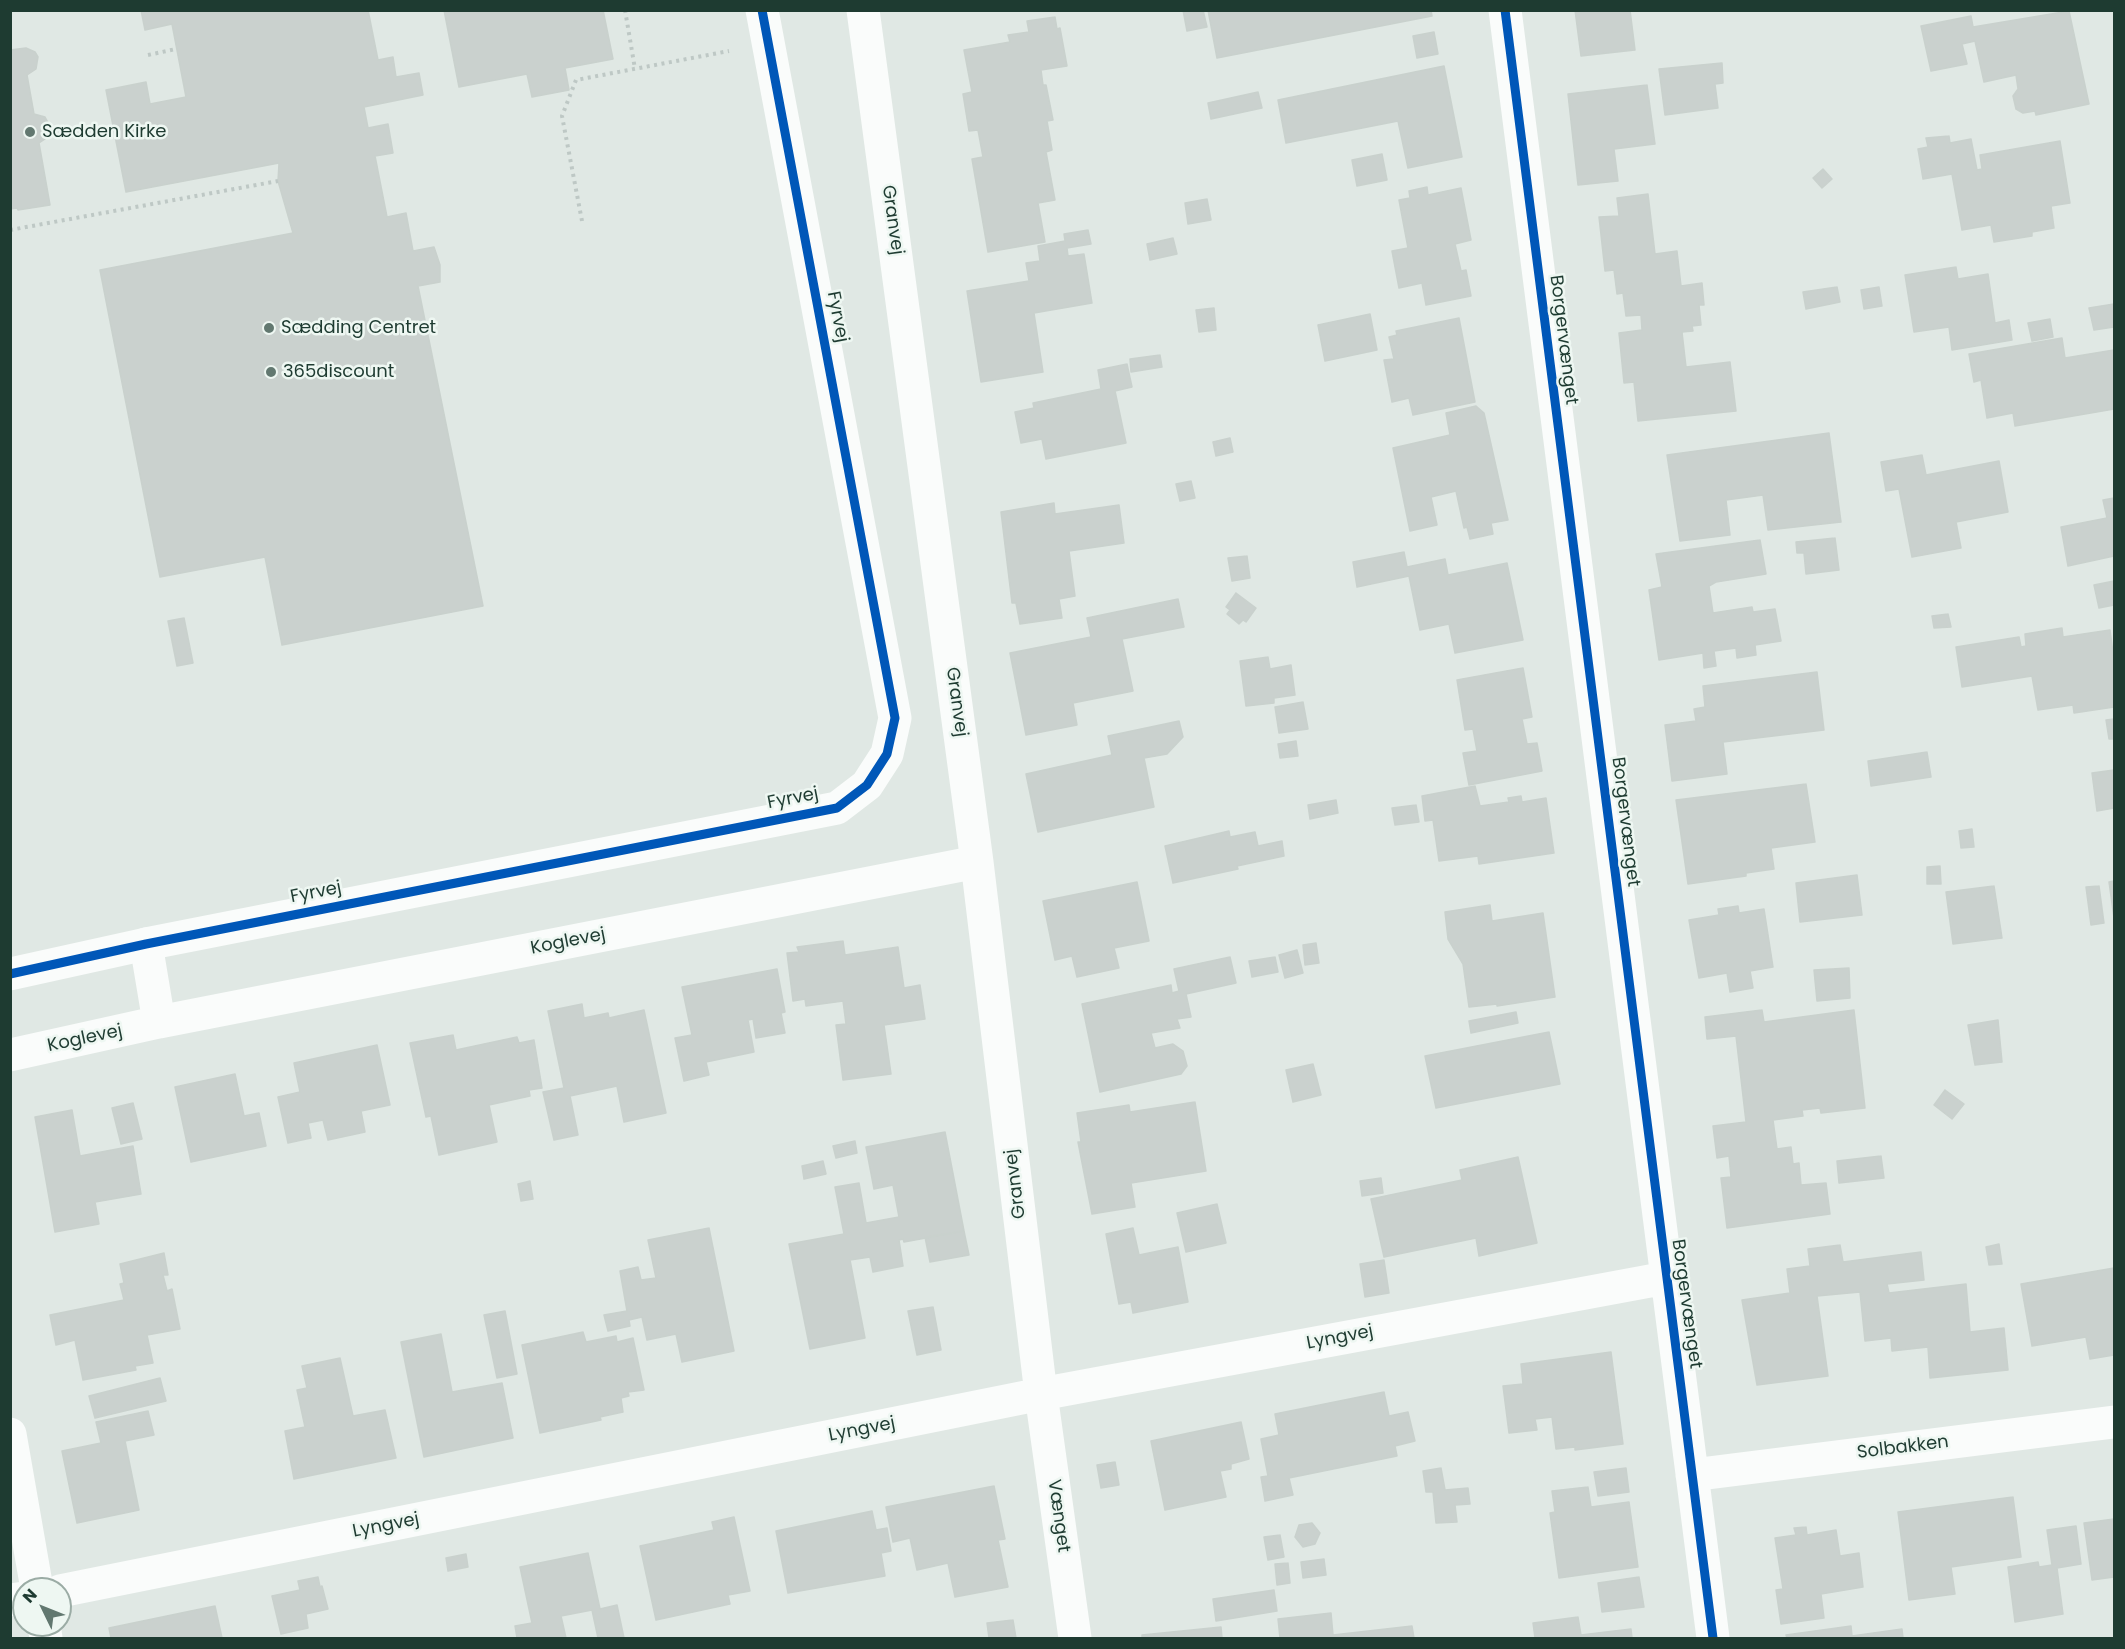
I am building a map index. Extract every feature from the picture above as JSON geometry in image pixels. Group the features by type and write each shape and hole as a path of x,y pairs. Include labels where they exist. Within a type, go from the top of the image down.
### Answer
{"street":[{"name":"Fyrvej","path":"10,974 146,944 837,808 867,785 887,754 895,718 762,10"},
{"name":"Granvej","path":"864,10 977,862 1041,1394"},
{"name":"Borgervænget","path":"1505,10 1713,1638"},
{"name":"Koglevej","path":"10,1055 159,1022 977,862"},
{"path":"146,944 159,1022"},
{"name":"Lyngvej","path":"72,1589 1041,1394 1666,1278"},
{"name":"Vænget","path":"1041,1394 1075,1638"},
{"name":"Solbakken","path":"1692,1475 2115,1422"},
{"path":"10,1434 35,1577"}],"path":[{"path":"625,10 635,69"},
{"path":"582,221 562,116 576,80 768,44"},
{"path":"148,55 176,49"},
{"path":"10,230 278,181"}],"building":[{"name":"Sædding Centret","path":"141,10 368,10 378,60 393,57 396,77 419,73 423,95 364,107 368,128 388,124 393,153 375,156 387,217 406,213 413,251 434,247 440,265 440,282 418,286 483,606 282,645 265,557 160,577 100,270 293,233 278,181 279,163 126,192 106,90 146,82 150,104 186,97 172,24 145,30"},
{"path":"444,10 603,10 613,59 565,68 569,90 532,97 527,74 459,87"},
{"path":"1183,10 1203,10 1207,27 1187,31"},
{"path":"1208,10 1431,10 1432,16 1217,58"},
{"path":"1575,10 1630,10 1635,50 1581,56"},
{"path":"2069,11 2089,104 2036,115 2035,111 2023,113 2016,109 2013,96 2018,89 2016,75 1984,82 1975,41 1962,44 1967,64 1931,71 1921,26 1971,16 1973,27"},
{"path":"1055,17 1057,29 1060,28 1067,66 1041,70 1053,120 1047,121 1052,150 1046,152 1055,200 1038,203 1045,242 988,252 972,159 983,157 978,130 969,131 963,94 972,92 964,50 1010,42 1008,35 1029,32 1027,21"},
{"path":"1434,32 1438,54 1417,58 1413,36"},
{"name":"Sædden Kirke","path":"26,48 35,52 38,57 36,69 27,75 34,114 45,117 51,128 48,137 39,143 50,205 18,210 17,208 10,209 10,50"},
{"path":"1722,63 1723,83 1715,84 1718,108 1665,115 1659,69"},
{"path":"1444,66 1462,157 1408,168 1398,121 1286,143 1278,100"},
{"path":"1647,85 1655,144 1614,149 1618,181 1578,185 1568,94"},
{"path":"1258,92 1262,108 1211,119 1208,103"},
{"path":"1949,136 1950,143 1971,139 1977,170 1982,169 1980,155 2060,141 2070,203 2051,206 2054,228 2032,232 2032,236 1994,242 1991,225 1962,230 1952,174 1923,179 1918,149 1928,147 1926,138"},
{"path":"1382,154 1387,180 1357,186 1352,160"},
{"path":"1823,169 1832,179 1822,188 1813,178"},
{"path":"1427,187 1428,195 1461,188 1471,240 1455,244 1461,271 1466,270 1471,296 1426,305 1422,283 1399,288 1392,251 1408,248 1399,200 1410,198 1409,191"},
{"path":"1648,194 1655,254 1677,251 1681,286 1702,283 1704,305 1699,305 1701,325 1692,326 1693,331 1682,332 1686,367 1730,362 1736,411 1638,421 1634,382 1624,383 1619,333 1642,330 1641,315 1626,316 1623,293 1617,294 1614,270 1605,271 1599,217 1619,216 1617,198"},
{"path":"1207,199 1211,220 1188,224 1185,203"},
{"path":"1088,230 1091,244 1067,248 1068,256 1084,254 1092,303 1034,313 1043,372 981,382 967,291 1029,281 1026,263 1040,261 1038,246 1065,241 1064,234"},
{"path":"1173,238 1177,254 1150,260 1147,244"},
{"path":"1956,267 1958,279 1988,274 1995,323 2009,320 2012,340 1952,350 1949,327 1914,332 1905,275"},
{"path":"1837,287 1840,302 1806,309 1803,292"},
{"path":"1879,287 1882,306 1864,309 1861,290"},
{"path":"2114,304 2114,327 2094,330 2089,308"},
{"path":"1214,308 1216,330 1199,332 1196,310"},
{"path":"1370,314 1377,350 1325,361 1318,325"},
{"path":"1459,318 1475,402 1413,415 1409,398 1392,402 1384,360 1394,359 1389,337 1397,335 1396,331"},
{"path":"2050,319 2053,337 2032,341 2028,323"},
{"path":"2062,338 2065,358 2114,350 2114,409 2015,426 2013,413 1987,418 1981,380 1974,382 1969,354"},
{"path":"1160,355 1162,367 1131,372 1130,359"},
{"path":"1127,364 1132,387 1115,391 1126,443 1046,459 1042,439 1021,443 1015,412 1034,408 1033,403 1101,389 1098,370"},
{"path":"1476,406 1484,413 1508,520 1491,523 1493,534 1470,539 1467,527 1464,528 1456,491 1431,497 1437,525 1410,531 1393,448 1450,435 1446,413"},
{"path":"1829,433 1841,522 1768,530 1763,495 1726,500 1730,535 1680,541 1667,455"},
{"path":"1230,438 1233,452 1216,456 1213,442"},
{"path":"1922,455 1926,475 1999,461 2008,512 1956,522 1961,548 1912,557 1899,489 1886,491 1881,462"},
{"path":"1191,481 1195,498 1180,501 1176,484"},
{"path":"2114,498 2114,556 2068,566 2061,527 2107,518 2103,500"},
{"path":"1054,503 1055,514 1119,505 1124,543 1069,551 1075,596 1059,599 1062,618 1020,624 1016,603 1012,603 1001,512"},
{"path":"1835,538 1839,570 1806,574 1804,553 1797,553 1796,542"},
{"path":"1760,540 1766,574 1716,582 1709,586 1713,613 1752,607 1753,612 1775,609 1781,641 1755,645 1756,655 1737,658 1736,648 1714,651 1716,666 1704,668 1703,653 1659,660 1649,590 1662,587 1656,554"},
{"path":"1404,552 1407,567 1445,559 1448,575 1507,563 1523,640 1455,653 1449,624 1420,630 1409,576 1357,587 1353,562"},
{"path":"1247,556 1250,578 1232,581 1228,558"},
{"path":"2114,581 2114,605 2099,608 2094,585"},
{"path":"1236,593 1256,608 1246,622 1243,620 1239,624 1227,614 1230,610 1226,607"},
{"path":"1178,599 1184,627 1122,639 1133,691 1073,703 1077,725 1026,735 1010,653 1091,637 1087,618"},
{"path":"1948,614 1951,627 1934,628 1932,616"},
{"path":"184,618 193,663 177,666 168,621"},
{"path":"2062,628 2063,637 2110,630 2114,660 2114,707 2074,713 2073,705 2038,710 2032,676 1962,687 1956,647 2019,637 2021,647 2026,646 2025,634"},
{"path":"1268,657 1270,669 1291,665 1295,695 1274,698 1274,703 1246,706 1240,661"},
{"path":"1523,668 1532,717 1522,719 1527,744 1537,743 1542,771 1469,785 1463,753 1477,751 1473,729 1465,730 1457,680"},
{"path":"1817,672 1824,730 1723,742 1727,774 1672,781 1665,725 1696,721 1694,709 1705,707 1703,686"},
{"path":"1303,702 1308,729 1279,733 1275,707"},
{"path":"2114,719 2114,739 2109,739 2106,720"},
{"path":"1179,721 1183,737 1167,754 1144,758 1154,807 1038,832 1026,774 1112,755 1108,736"},
{"path":"1296,741 1298,756 1280,758 1278,744"},
{"path":"1927,752 1931,777 1871,786 1868,761"},
{"path":"2114,770 2114,808 2097,811 2092,773"},
{"path":"1806,784 1815,842 1771,848 1774,869 1746,873 1746,876 1688,884 1676,800"},
{"path":"1475,786 1480,806 1509,802 1508,798 1521,796 1522,802 1546,798 1554,853 1479,864 1478,856 1439,861 1433,820 1425,821 1422,796"},
{"path":"1336,800 1338,813 1310,819 1308,805"},
{"path":"1416,805 1419,822 1395,825 1392,808"},
{"path":"1972,829 1974,847 1961,848 1959,831"},
{"path":"1229,831 1230,837 1255,832 1258,846 1282,841 1284,856 1173,883 1165,846"},
{"path":"1940,866 1941,884 1927,884 1927,867"},
{"path":"1857,875 1862,915 1800,922 1796,883"},
{"path":"2114,881 2114,918 2109,882"},
{"path":"1137,882 1149,941 1114,948 1119,968 1077,977 1072,956 1055,960 1043,901"},
{"path":"1994,886 2002,938 1953,944 1946,892"},
{"path":"2099,886 2104,923 2091,925 2086,887"},
{"path":"1490,905 1492,921 1543,913 1555,997 1497,1006 1497,1004 1469,1007 1463,964 1448,939 1445,912"},
{"path":"1738,906 1739,913 1764,909 1773,967 1750,971 1753,988 1730,992 1727,973 1699,978 1689,920 1719,915 1718,909"},
{"path":"843,941 845,955 898,947 904,988 920,985 925,1019 884,1025 891,1074 843,1080 836,1025 846,1024 843,1001 806,1006 805,999 793,1001 787,953 799,952 797,947"},
{"path":"1316,943 1319,963 1305,965 1303,945"},
{"path":"1297,950 1303,973 1285,978 1279,955"},
{"path":"1230,957 1236,983 1186,994 1191,1017 1177,1019 1180,1028 1151,1033 1155,1048 1173,1044 1183,1051 1187,1066 1181,1074 1100,1092 1082,1004 1171,985 1172,993 1179,991 1174,969"},
{"path":"1275,957 1278,972 1252,977 1249,961"},
{"path":"1849,968 1850,998 1817,1001 1814,970"},
{"path":"777,969 785,1012 781,1013 785,1033 756,1038 753,1019 748,1020 754,1052 706,1062 709,1075 684,1081 675,1038 692,1035 682,987"},
{"path":"582,1004 584,1018 608,1013 609,1018 644,1010 666,1113 624,1122 617,1086 570,1096 578,1135 554,1140 543,1092 564,1088 548,1011"},
{"path":"1762,1010 1764,1022 1854,1010 1865,1108 1821,1113 1820,1108 1802,1110 1803,1116 1773,1120 1777,1149 1791,1147 1793,1164 1799,1163 1801,1185 1826,1183 1830,1214 1727,1228 1721,1178 1731,1177 1729,1156 1717,1158 1713,1126 1746,1122 1736,1036 1707,1039 1705,1017"},
{"path":"1516,1012 1518,1023 1471,1033 1469,1021"},
{"path":"1998,1020 2002,1062 1975,1065 1968,1025"},
{"path":"1549,1032 1560,1084 1436,1108 1425,1056"},
{"path":"453,1035 456,1050 517,1037 519,1043 534,1040 542,1088 529,1090 530,1096 489,1105 497,1142 439,1155 431,1116 426,1117 410,1043"},
{"path":"377,1045 390,1105 361,1111 365,1132 328,1140 323,1120 308,1123 311,1138 288,1143 278,1097 300,1092 294,1063"},
{"path":"1313,1064 1321,1095 1293,1102 1286,1070"},
{"path":"235,1074 244,1116 259,1113 266,1146 191,1162 175,1087"},
{"path":"1945,1090 1964,1104 1952,1119 1934,1105"},
{"path":"1195,1102 1206,1171 1131,1183 1135,1207 1092,1214 1078,1142 1081,1142 1077,1113 1129,1105 1130,1112"},
{"path":"133,1103 142,1139 121,1144 112,1108"},
{"path":"72,1110 80,1156 133,1146 141,1194 95,1202 99,1224 55,1232 35,1117"},
{"path":"945,1132 964,1231 904,1242 903,1239 899,1240 903,1266 873,1272 870,1257 850,1260 865,1338 810,1349 789,1244 844,1234 835,1187 859,1183 866,1223 899,1217 893,1185 874,1189 866,1147"},
{"path":"855,1141 857,1153 836,1158 833,1146"},
{"path":"1881,1156 1884,1178 1839,1183 1837,1161"},
{"path":"1518,1157 1537,1243 1479,1256 1476,1238 1384,1257 1371,1199 1462,1180 1460,1170"},
{"path":"823,1161 826,1174 804,1179 802,1166"},
{"path":"1381,1178 1383,1193 1362,1196 1360,1181"},
{"path":"530,1181 533,1199 521,1201 518,1184"},
{"path":"1217,1204 1226,1243 1186,1252 1177,1213"},
{"path":"709,1228 734,1351 682,1362 676,1334 647,1340 642,1317 629,1320 630,1326 608,1331 604,1315 627,1311 620,1271 638,1267 641,1280 656,1278 648,1240"},
{"path":"1133,1228 1139,1255 1178,1247 1188,1302 1133,1313 1131,1302 1119,1304 1106,1234"},
{"path":"964,1231 969,1255 930,1262 925,1237"},
{"path":"1999,1244 2002,1264 1989,1265 1986,1247"},
{"path":"1840,1245 1843,1262 1921,1252 1924,1280 1887,1284 1889,1293 1966,1284 1970,1332 2004,1328 2008,1370 1930,1378 1928,1347 1892,1351 1891,1338 1865,1341 1860,1292 1817,1296 1828,1376 1757,1385 1742,1300 1790,1293 1787,1269 1810,1266 1808,1249"},
{"path":"164,1253 168,1275 163,1275 167,1291 172,1289 180,1329 147,1335 153,1363 135,1366 136,1370 83,1380 75,1340 56,1345 50,1315 124,1300 120,1284 124,1283 120,1264"},
{"path":"1384,1260 1389,1293 1365,1297 1360,1264"},
{"path":"2114,1268 2114,1355 2090,1359 2086,1337 2032,1346 2021,1284"},
{"path":"933,1307 941,1350 917,1355 908,1311"},
{"path":"505,1311 517,1374 497,1378 484,1315"},
{"path":"583,1332 586,1342 616,1336 617,1342 633,1338 644,1390 628,1392 629,1396 621,1398 623,1412 600,1417 601,1420 540,1433 522,1345"},
{"path":"441,1334 452,1392 502,1383 513,1438 424,1457 401,1342"},
{"path":"1611,1352 1623,1444 1575,1450 1575,1447 1556,1449 1552,1417 1535,1419 1537,1430 1509,1433 1503,1386 1523,1384 1521,1364"},
{"path":"340,1358 353,1416 385,1410 396,1458 294,1479 285,1431 305,1427 297,1390 307,1388 302,1366"},
{"path":"160,1378 166,1401 95,1418 89,1396"},
{"path":"1384,1392 1389,1416 1408,1412 1415,1441 1395,1446 1397,1456 1289,1478 1293,1495 1265,1501 1261,1477 1268,1476 1261,1439 1279,1435 1275,1414"},
{"path":"148,1411 154,1435 125,1441 139,1510 77,1523 62,1451 101,1443 96,1422"},
{"path":"1241,1422 1249,1459 1231,1464 1231,1469 1220,1471 1226,1497 1165,1510 1151,1441"},
{"path":"1115,1462 1119,1485 1101,1488 1097,1465"},
{"path":"1441,1468 1445,1490 1468,1488 1470,1504 1455,1505 1457,1522 1436,1523 1433,1492 1426,1492 1423,1471"},
{"path":"1626,1468 1629,1492 1598,1496 1594,1472"},
{"path":"994,1486 1005,1539 998,1540 1008,1587 955,1597 948,1563 917,1570 910,1538 893,1542 886,1507"},
{"path":"1588,1487 1591,1507 1629,1502 1638,1567 1559,1578 1550,1513 1555,1512 1552,1491"},
{"path":"2013,1497 2021,1557 1951,1567 1955,1594 1909,1600 1898,1512"},
{"path":"872,1511 876,1530 887,1528 891,1551 881,1553 885,1576 788,1593 776,1531"},
{"path":"734,1517 750,1591 728,1595 730,1604 656,1620 640,1546 714,1530 712,1522"},
{"path":"2114,1519 2114,1577 2092,1580 2084,1523"},
{"path":"1312,1523 1320,1533 1315,1544 1303,1547 1295,1537 1299,1525"},
{"path":"2076,1526 2081,1564 2057,1568 2063,1614 2015,1622 2008,1567 2038,1562 2039,1567 2052,1565 2047,1530"},
{"path":"1806,1527 1807,1535 1836,1530 1840,1556 1859,1553 1863,1587 1821,1594 1824,1618 1781,1624 1776,1590 1783,1589 1775,1538 1796,1535 1794,1528"},
{"path":"1280,1535 1284,1557 1268,1560 1264,1537"},
{"path":"588,1553 600,1609 617,1605 624,1638 598,1638 592,1610 561,1616 566,1638 517,1638 515,1626 532,1623 520,1567"},
{"path":"466,1554 468,1567 448,1571 446,1558"},
{"path":"1324,1559 1326,1575 1303,1578 1301,1562"},
{"path":"1288,1563 1290,1583 1277,1585 1275,1564"},
{"path":"318,1577 328,1609 306,1614 308,1628 281,1634 272,1596 300,1590 298,1581"},
{"path":"1639,1577 1644,1607 1602,1612 1598,1583"},
{"path":"1274,1590 1277,1611 1216,1621 1213,1599"},
{"path":"215,1606 222,1638 111,1638 109,1628"},
{"path":"1331,1613 1333,1635 1412,1626 1414,1638 1280,1638 1278,1619"},
{"path":"1578,1617 1581,1635 1631,1629 1632,1638 1535,1638 1533,1623"},
{"path":"1013,1620 1016,1638 989,1638 987,1623"},
{"path":"1851,1626 1852,1636 1902,1629 1903,1638 1787,1638 1786,1635"},
{"path":"1221,1627 1222,1638 1142,1638 1142,1635"}],"cycle path":[{"path":"10,974 146,944 837,808 867,785 887,754 895,718 762,10"},
{"path":"1505,10 1713,1638"}],"place":[{"name":"Sædden Kirke","path":"30,132"},
{"name":"Sædding Centret","path":"269,328"},
{"name":"365discount","path":"271,372"}]}
